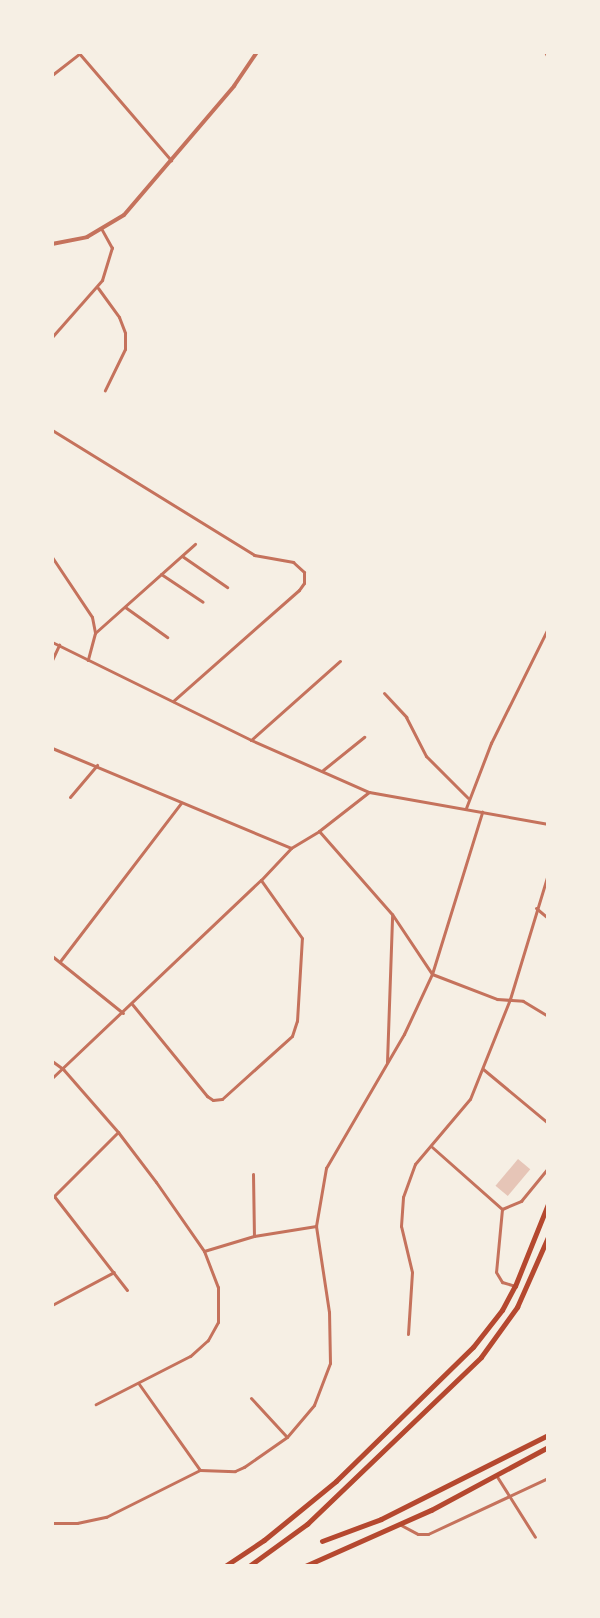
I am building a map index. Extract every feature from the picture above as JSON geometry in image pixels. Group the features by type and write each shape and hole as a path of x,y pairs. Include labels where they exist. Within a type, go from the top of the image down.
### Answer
{"main road":[{"path":"225,1566 264,1540 344,1474 473,1347 502,1310 515,1286 548,1204"},
{"path":"249,1566 307,1524 481,1357 518,1306 548,1237"},
{"path":"322,1541 381,1519 548,1435"},
{"path":"305,1566 397,1523 431,1510 548,1447"}],"street":[{"path":"52,244 87,237 102,230 132,208 234,86 257,52"},
{"path":"52,75 79,53 171,160"},
{"path":"52,337 97,287 112,255 110,240 102,230"},
{"path":"97,287 119,318 125,333 125,349 105,390"},
{"path":"52,430 254,555 293,562 304,572 304,583 299,590 173,701"},
{"path":"95,633 195,544"},
{"path":"52,556 87,605 95,625 88,660"},
{"path":"181,556 227,587"},
{"path":"160,574 203,602"},
{"path":"124,606 168,637"},
{"path":"466,808 491,743 548,628"},
{"path":"52,642 251,740 369,792 548,824"},
{"path":"52,660 59,645"},
{"path":"251,740 340,661"},
{"path":"384,693 406,717 426,756 468,798"},
{"path":"323,770 364,737"},
{"path":"52,748 291,848"},
{"path":"70,797 97,765"},
{"path":"52,1078 123,1013 261,880 291,848 319,831 369,792"},
{"path":"61,960 181,803"},
{"path":"52,1523 77,1523 106,1517 200,1470 235,1471 287,1437 314,1405 330,1363 329,1312 316,1226 326,1168 387,1065 432,974 482,812"},
{"path":"319,831 392,914 432,974 497,999 523,1001 548,1016"},
{"path":"408,1334 412,1272 401,1227 403,1197 415,1164 432,1147 470,1099 510,999 548,874"},
{"path":"132,1004 207,1096 213,1100 222,1099 291,1036 297,1021 302,938 261,880"},
{"path":"536,908 548,918"},
{"path":"387,1065 392,914"},
{"path":"52,956 61,960 123,1013"},
{"path":"52,1061 63,1069 118,1132 204,1251 218,1287 218,1322 208,1340 190,1356 96,1404"},
{"path":"483,1069 548,1123"},
{"path":"118,1132 53,1197 127,1290"},
{"path":"432,1147 502,1209"},
{"path":"502,1209 520,1201 548,1168"},
{"path":"253,1174 254,1236"},
{"path":"502,1209 496,1272 502,1282 515,1286"},
{"path":"204,1251 254,1236 316,1226"},
{"path":"52,1305 114,1272"},
{"path":"139,1384 200,1470"},
{"path":"251,1398 287,1437"},
{"path":"496,1475 508,1498 535,1537"},
{"path":"397,1523 418,1534 428,1534 548,1478"}],"building":[{"path":"518,1159 530,1169 508,1196 496,1186"}]}
